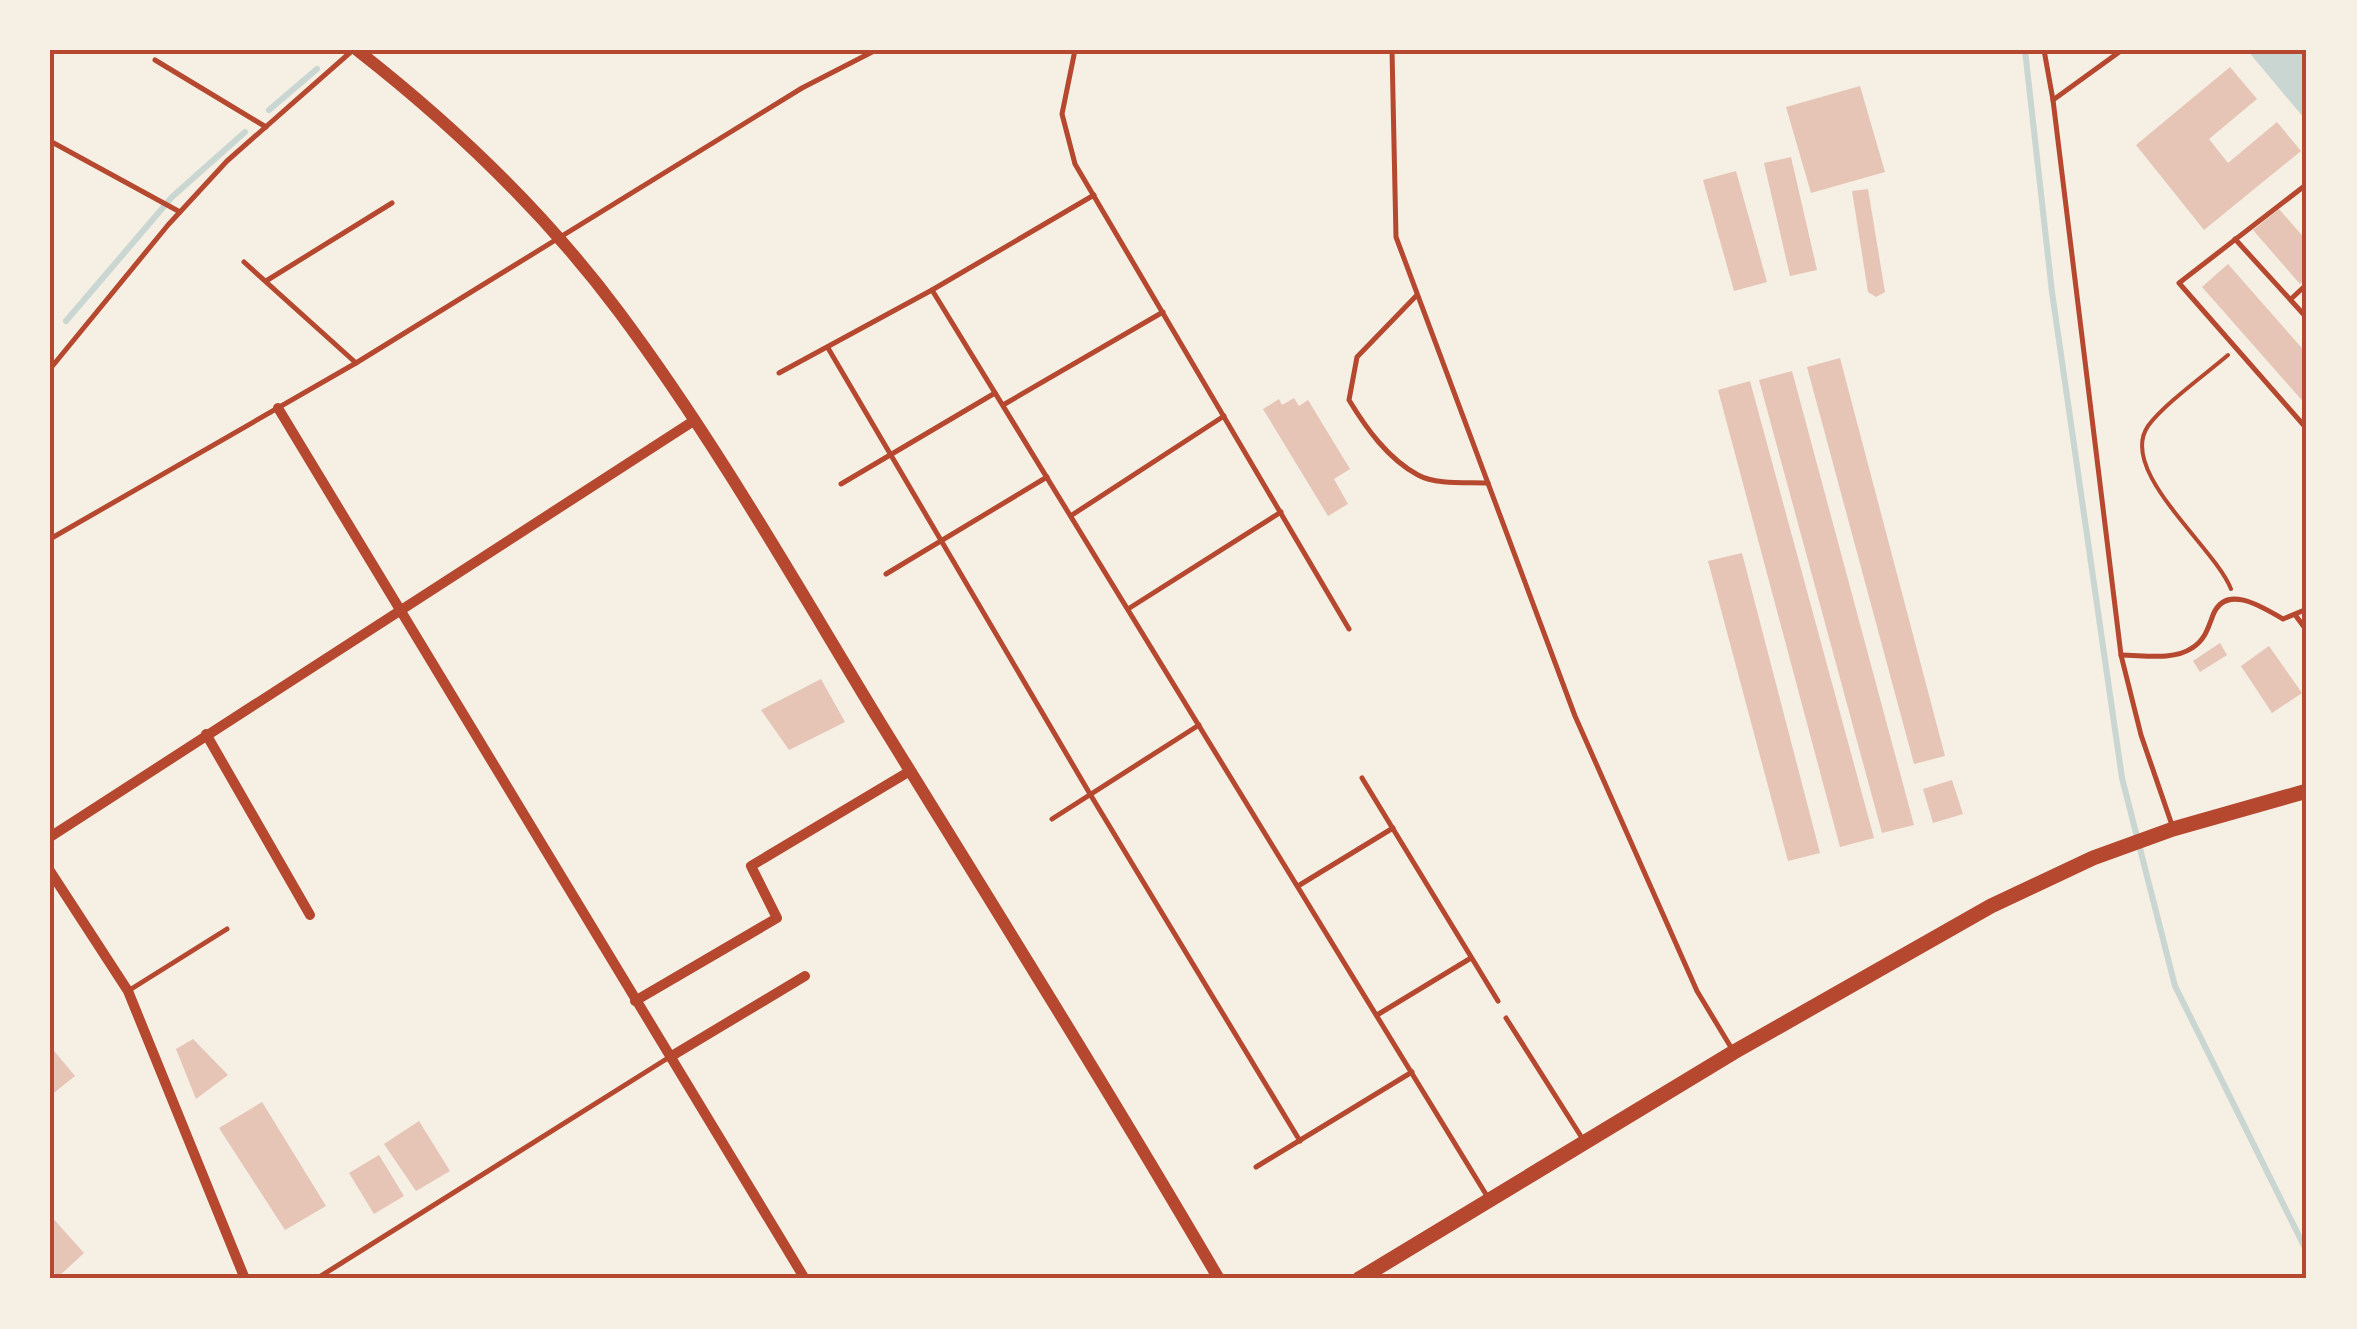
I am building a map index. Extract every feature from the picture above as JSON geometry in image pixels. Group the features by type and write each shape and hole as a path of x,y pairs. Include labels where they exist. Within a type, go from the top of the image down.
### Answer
{"main road":[{"path":"1360,1279 1734,1052 1991,906 2092,858 2307,792"}],"street":[{"path":"355,50 406,89 558,239 618,310 695,420 1220,1279"},
{"path":"278,408 805,1279"},
{"path":"50,837 695,420"},
{"path":"206,734 310,915"},
{"path":"636,1001 776,918 751,866 910,771"},
{"path":"50,871 128,991 245,1279"},
{"path":"670,1057 805,976"}],"lane":[{"path":"50,369 227,161 355,50"},
{"path":"50,539 356,362 802,88 876,50"},
{"path":"1075,50 1062,114 1075,164 1350,630"},
{"path":"1392,50 1396,237 1575,716 1697,991 1734,1052"},
{"path":"2044,50 2120,655 2141,735 2173,830"},
{"path":"2053,100 2122,50"},
{"path":"155,60 266,126"},
{"path":"50,141 180,212"},
{"path":"2307,184 2179,284 2307,429"},
{"path":"779,373 932,290 1094,194"},
{"path":"266,281 392,202"},
{"path":"2235,238 2307,318"},
{"path":"244,262 356,362"},
{"path":"2290,300 2307,284"},
{"path":"932,290 1489,1198"},
{"path":"1418,295 1357,357 1349,400 1388,452 1420,476 1488,483"},
{"path":"1003,405 1163,312"},
{"path":"828,348 1300,1141"},
{"path":"840,484 995,392"},
{"path":"1070,516 1224,416"},
{"path":"886,574 1047,477"},
{"path":"1128,609 1281,512"},
{"path":"2120,655 2168,656 2187,651 2207,633 2218,607 2235,600 2246,598 2282,620 2307,609"},
{"path":"2296,616 2307,631"},
{"path":"1052,819 1199,725"},
{"path":"1362,778 1498,1001"},
{"path":"1298,886 1393,828"},
{"path":"128,991 227,929"},
{"path":"1376,1015 1471,958"},
{"path":"1506,1018 1586,1144"},
{"path":"316,1279 670,1057"},
{"path":"1256,1168 1412,1072"}],"path":[{"path":"2235,600 2217,562 2154,483 2141,443 2151,422 2236,348"}],"shaded area":[{"path":"2247,50 2307,50 2307,116 2304,118"}],"building":[{"path":"2230,67 2257,99 2209,139 2228,163 2277,122 2301,151 2204,230 2136,145"},
{"path":"1860,86 1885,172 1811,193 1786,107"},
{"path":"1791,157 1817,270 1790,276 1764,163"},
{"path":"1736,171 1767,282 1734,291 1703,180"},
{"path":"1868,189 1885,292 1876,297 1868,292 1852,191"},
{"path":"2279,209 2307,241 2307,277 2300,284 2253,230"},
{"path":"2228,264 2307,354 2307,406 2202,287"},
{"path":"1840,358 1945,756 1914,764 1807,367"},
{"path":"1792,371 1914,825 1882,833 1759,380"},
{"path":"1750,381 1874,838 1840,847 1718,390"},
{"path":"1294,398 1299,406 1308,400 1350,469 1334,479 1348,504 1328,516 1263,409 1279,399 1282,405"},
{"path":"1742,553 1820,853 1788,861 1708,561"},
{"path":"2220,643 2227,655 2200,672 2193,661"},
{"path":"2269,646 2302,693 2272,713 2241,666"},
{"path":"821,679 845,722 789,750 761,710"},
{"path":"1952,780 1963,814 1933,823 1923,789"},
{"path":"193,1039 228,1075 196,1099 176,1049"},
{"path":"50,1046 75,1076 50,1096"},
{"path":"262,1102 326,1206 285,1230 219,1128"},
{"path":"419,1121 450,1171 416,1191 384,1144"},
{"path":"379,1155 404,1196 374,1214 349,1173"},
{"path":"50,1215 84,1253 58,1277 50,1268"}],"waterway":[{"path":"2025,50 2052,292 2122,778 2175,986 2307,1252"},
{"path":"269,110 317,69"},
{"path":"66,321 172,197 245,132"}]}
